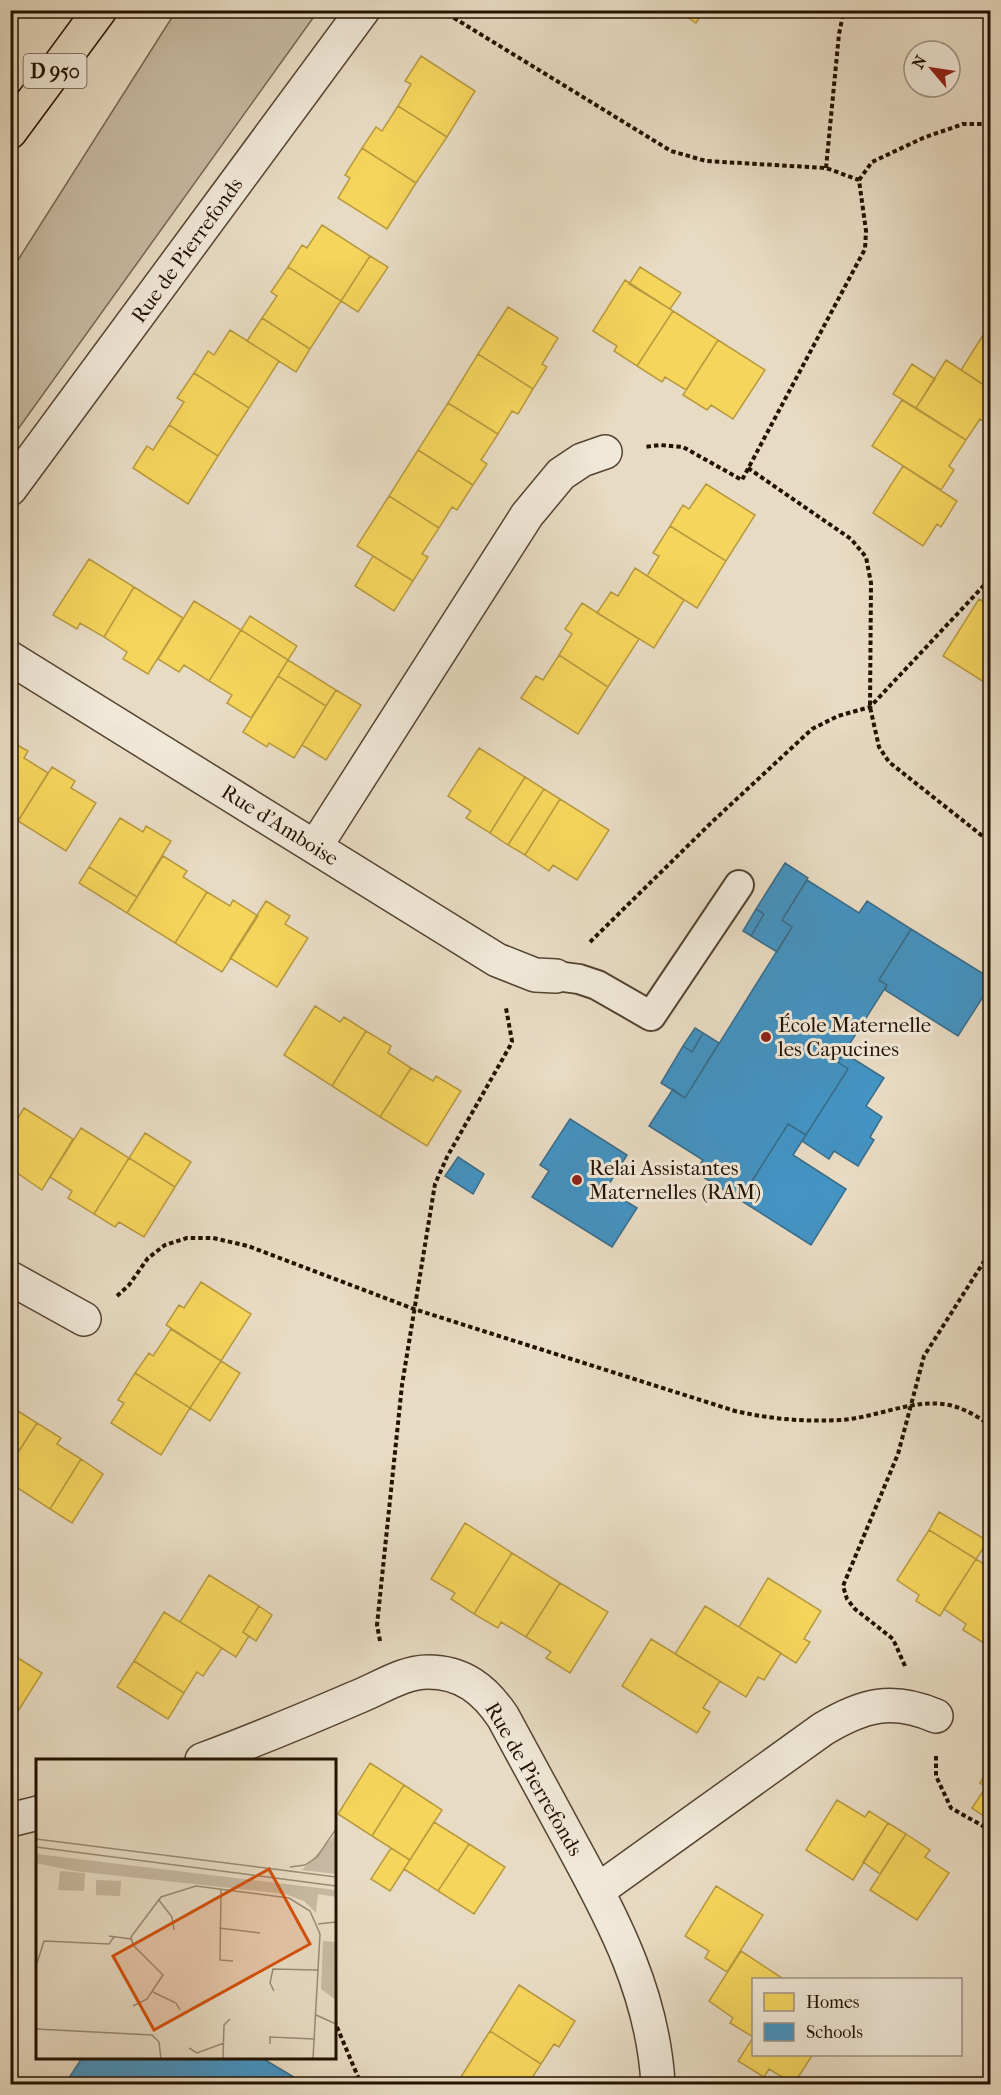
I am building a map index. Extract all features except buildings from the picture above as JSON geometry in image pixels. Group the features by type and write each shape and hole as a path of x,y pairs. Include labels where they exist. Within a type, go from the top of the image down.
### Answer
{"highway":[{"name":"D 950","path":"10,132 100,10"}],"street":[{"name":"Rue de Pierrefonds","path":"10,489 363,10"},
{"path":"315,847 527,515 561,474 582,460 605,452"},
{"name":"Rue d'Amboise","path":"10,658 496,960 535,975 556,976"},
{"path":"10,1278 84,1319"},
{"name":"Rue de Pierrefonds","path":"207,1759 412,1674 428,1672 464,1680 478,1687 503,1717 597,1891 628,1955 641,1991 656,2063 658,2085"},
{"path":"597,1891 843,1717 865,1708 884,1704 918,1708 936,1716"},
{"path":"10,1820 36,1814"}],"lane":[{"path":"556,976 579,979 597,985 651,1016 739,885"}],"path":[{"path":"441,10 671,151 706,161 826,168 859,180"},
{"path":"826,168 839,34 844,10"},
{"path":"605,452 660,445 683,447 742,480 865,249 866,231 859,180 872,162 923,138 963,124 990,124"},
{"path":"748,468 851,539 866,557 871,583 870,707 879,747 889,762 990,842"},
{"path":"556,976 721,814 812,729 838,716 870,707 990,579"},
{"path":"365,1694 383,1659 377,1625 402,1385 435,1184 447,1157 512,1041 496,960"},
{"path":"84,1319 108,1304 129,1285 148,1258 165,1245 188,1238 213,1238 248,1246 414,1309 735,1411 774,1419 809,1421 843,1420 930,1404 950,1405 990,1425"},
{"path":"902,1705 905,1666 893,1639 855,1609 847,1599 843,1586 898,1454 924,1356 990,1252"},
{"path":"936,1716 936,1776 951,1808 990,1830"},
{"path":"336,2025 361,2085"}],"shaded area":[{"path":"176,11 318,11 11,439 11,271"}],"place":[{"name":"École Maternelle les Capucines","path":"766,1037"},
{"name":"Relai Assistantes Maternelles (RAM)","path":"577,1180"}]}
